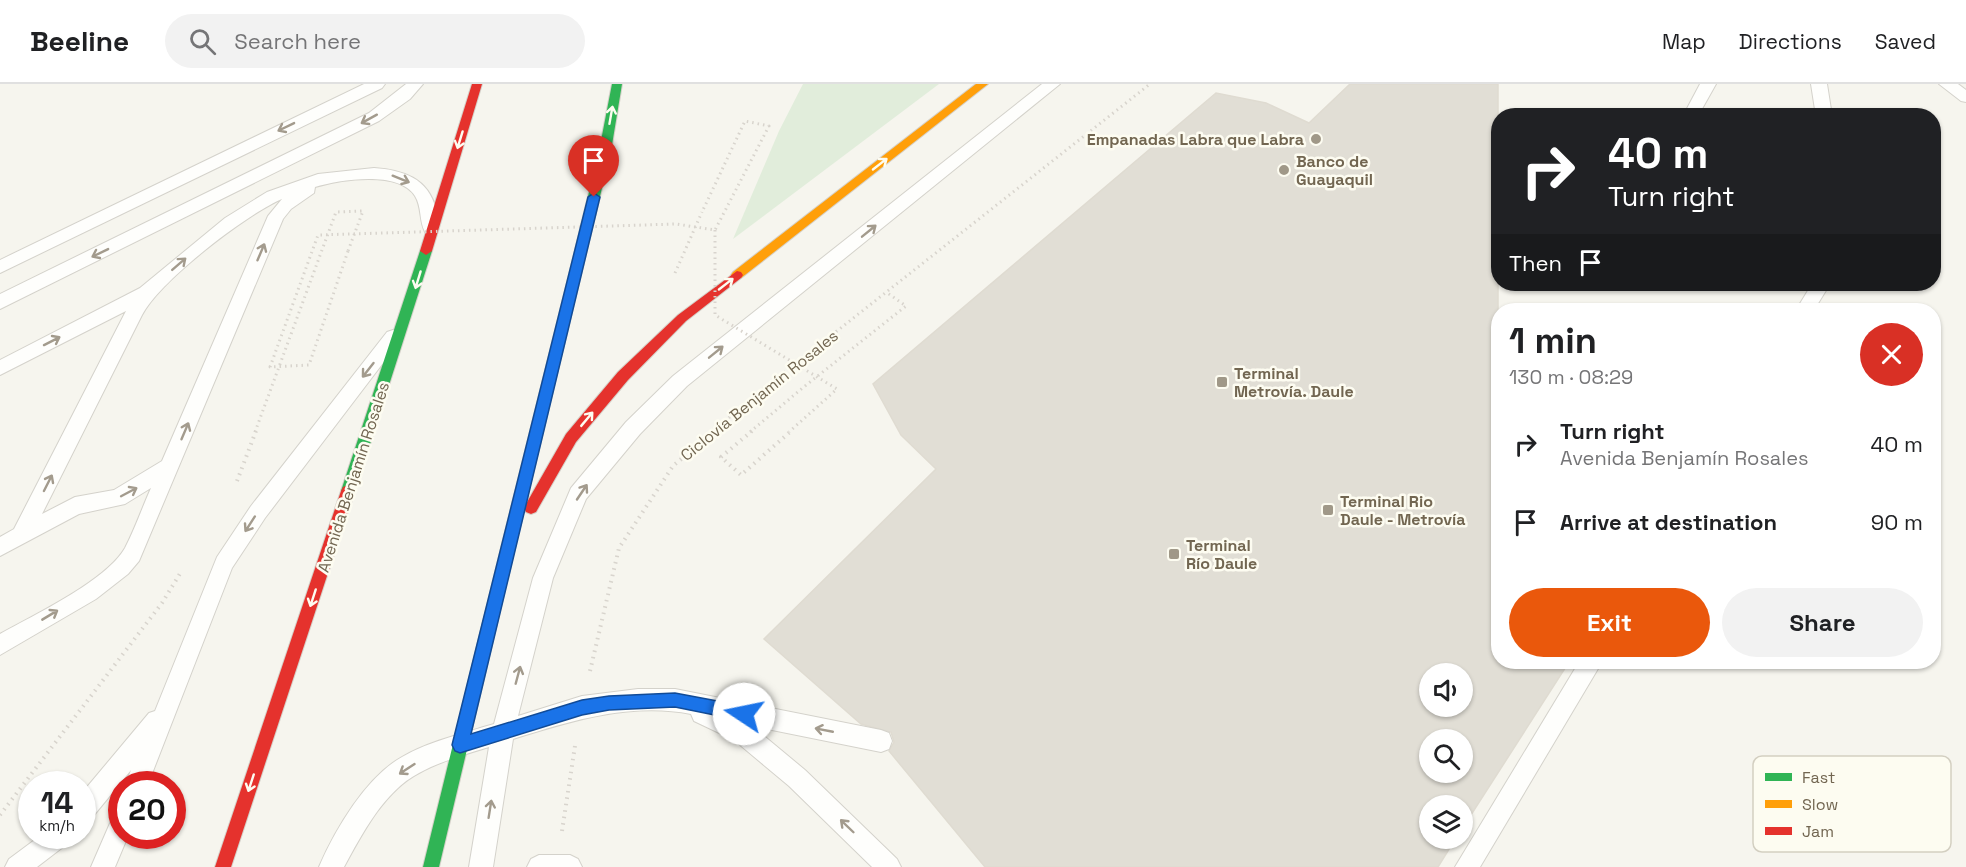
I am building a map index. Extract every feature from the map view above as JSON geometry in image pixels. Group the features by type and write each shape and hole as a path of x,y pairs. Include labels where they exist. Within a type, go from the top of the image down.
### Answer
{"main road":[{"name":"Avenida Benjamín Rosales","path":"223,867 404,324 477,84"},
{"path":"431,867 605,151 617,84"},
{"path":"512,540 571,438 624,376 682,318 983,84"}],"lane":[{"path":"0,267 377,84"},
{"path":"0,302 374,117 405,95 415,84"},
{"path":"480,867 503,732 543,578 578,494 633,428 680,381 1053,84"},
{"path":"1694,108 1708,84"},
{"path":"1819,84 1823,108"},
{"path":"1947,84 1966,97"},
{"path":"0,368 146,293 230,221 246,209 283,190 344,176 383,174 401,177 417,187 427,199 432,237"},
{"path":"0,645 105,582 122,569 132,555 276,216 285,205 310,187 344,176"},
{"path":"21,535 146,293"},
{"path":"142,771 224,563 258,512 404,324"},
{"path":"0,547 75,506 118,498 170,466"},
{"path":"1467,867 1588,669"},
{"path":"331,867 354,824 388,782 410,765 460,745 582,707 638,700 675,700 881,741"},
{"path":"675,700 742,732 797,777 889,867"},
{"path":"96,795 170,705"},
{"path":"17,867 41,849"},
{"path":"103,867 111,849"}],"path":[{"name":"Ciclovía Benjamín Rosales","path":"555,866 582,707 619,548 673,466 752,398 1149,84"},
{"path":"682,318 669,286 745,121 769,126 715,230 715,315 837,389 741,475 721,457 805,386 906,306 886,292"},
{"path":"236,482 336,212 363,211 348,251 309,365 270,367 318,235 676,224 715,230"},
{"path":"0,815 162,603 187,562"}],"green space":[{"path":"803,84 939,84 733,239 779,131"}],"building":[{"name":"Terminal Río Daule","path":"1350,84 1498,84 1498,108 1491,108 1491,291 1498,291 1498,303 1491,303 1491,669 1565,669 1473,812 1473,795 1419,795 1419,849 1449,849 1438,867 985,867 889,751 894,742 891,732 861,724 764,639 936,469 901,435 873,384 1216,93 1266,103 1309,123"}],"traffic: fast":[{"path":"580,254 605,151 617,84"},
{"path":"348,491 426,251"},
{"path":"431,867 508,548"}],"traffic: slow":[{"path":"737,275 983,84"},
{"path":"508,548 580,254"}],"traffic: jam":[{"path":"426,251 477,84"},
{"path":"531,508 571,438 623,376 682,318 737,275"},
{"path":"223,867 348,491"}],"place":[{"name":"Empanadas Labra que Labra","path":"1316,139"},
{"name":"Banco de Guayaquil","path":"1284,170"},
{"name":"Terminal Metrovía. Daule","path":"1222,382"},
{"name":"Terminal Rio Daule - Metrovía","path":"1328,510"},
{"name":"Terminal Río Daule","path":"1174,554"}],"route":[{"path":"594,197 512,540 460,745 582,707 609,703 675,700 744,714"}]}
